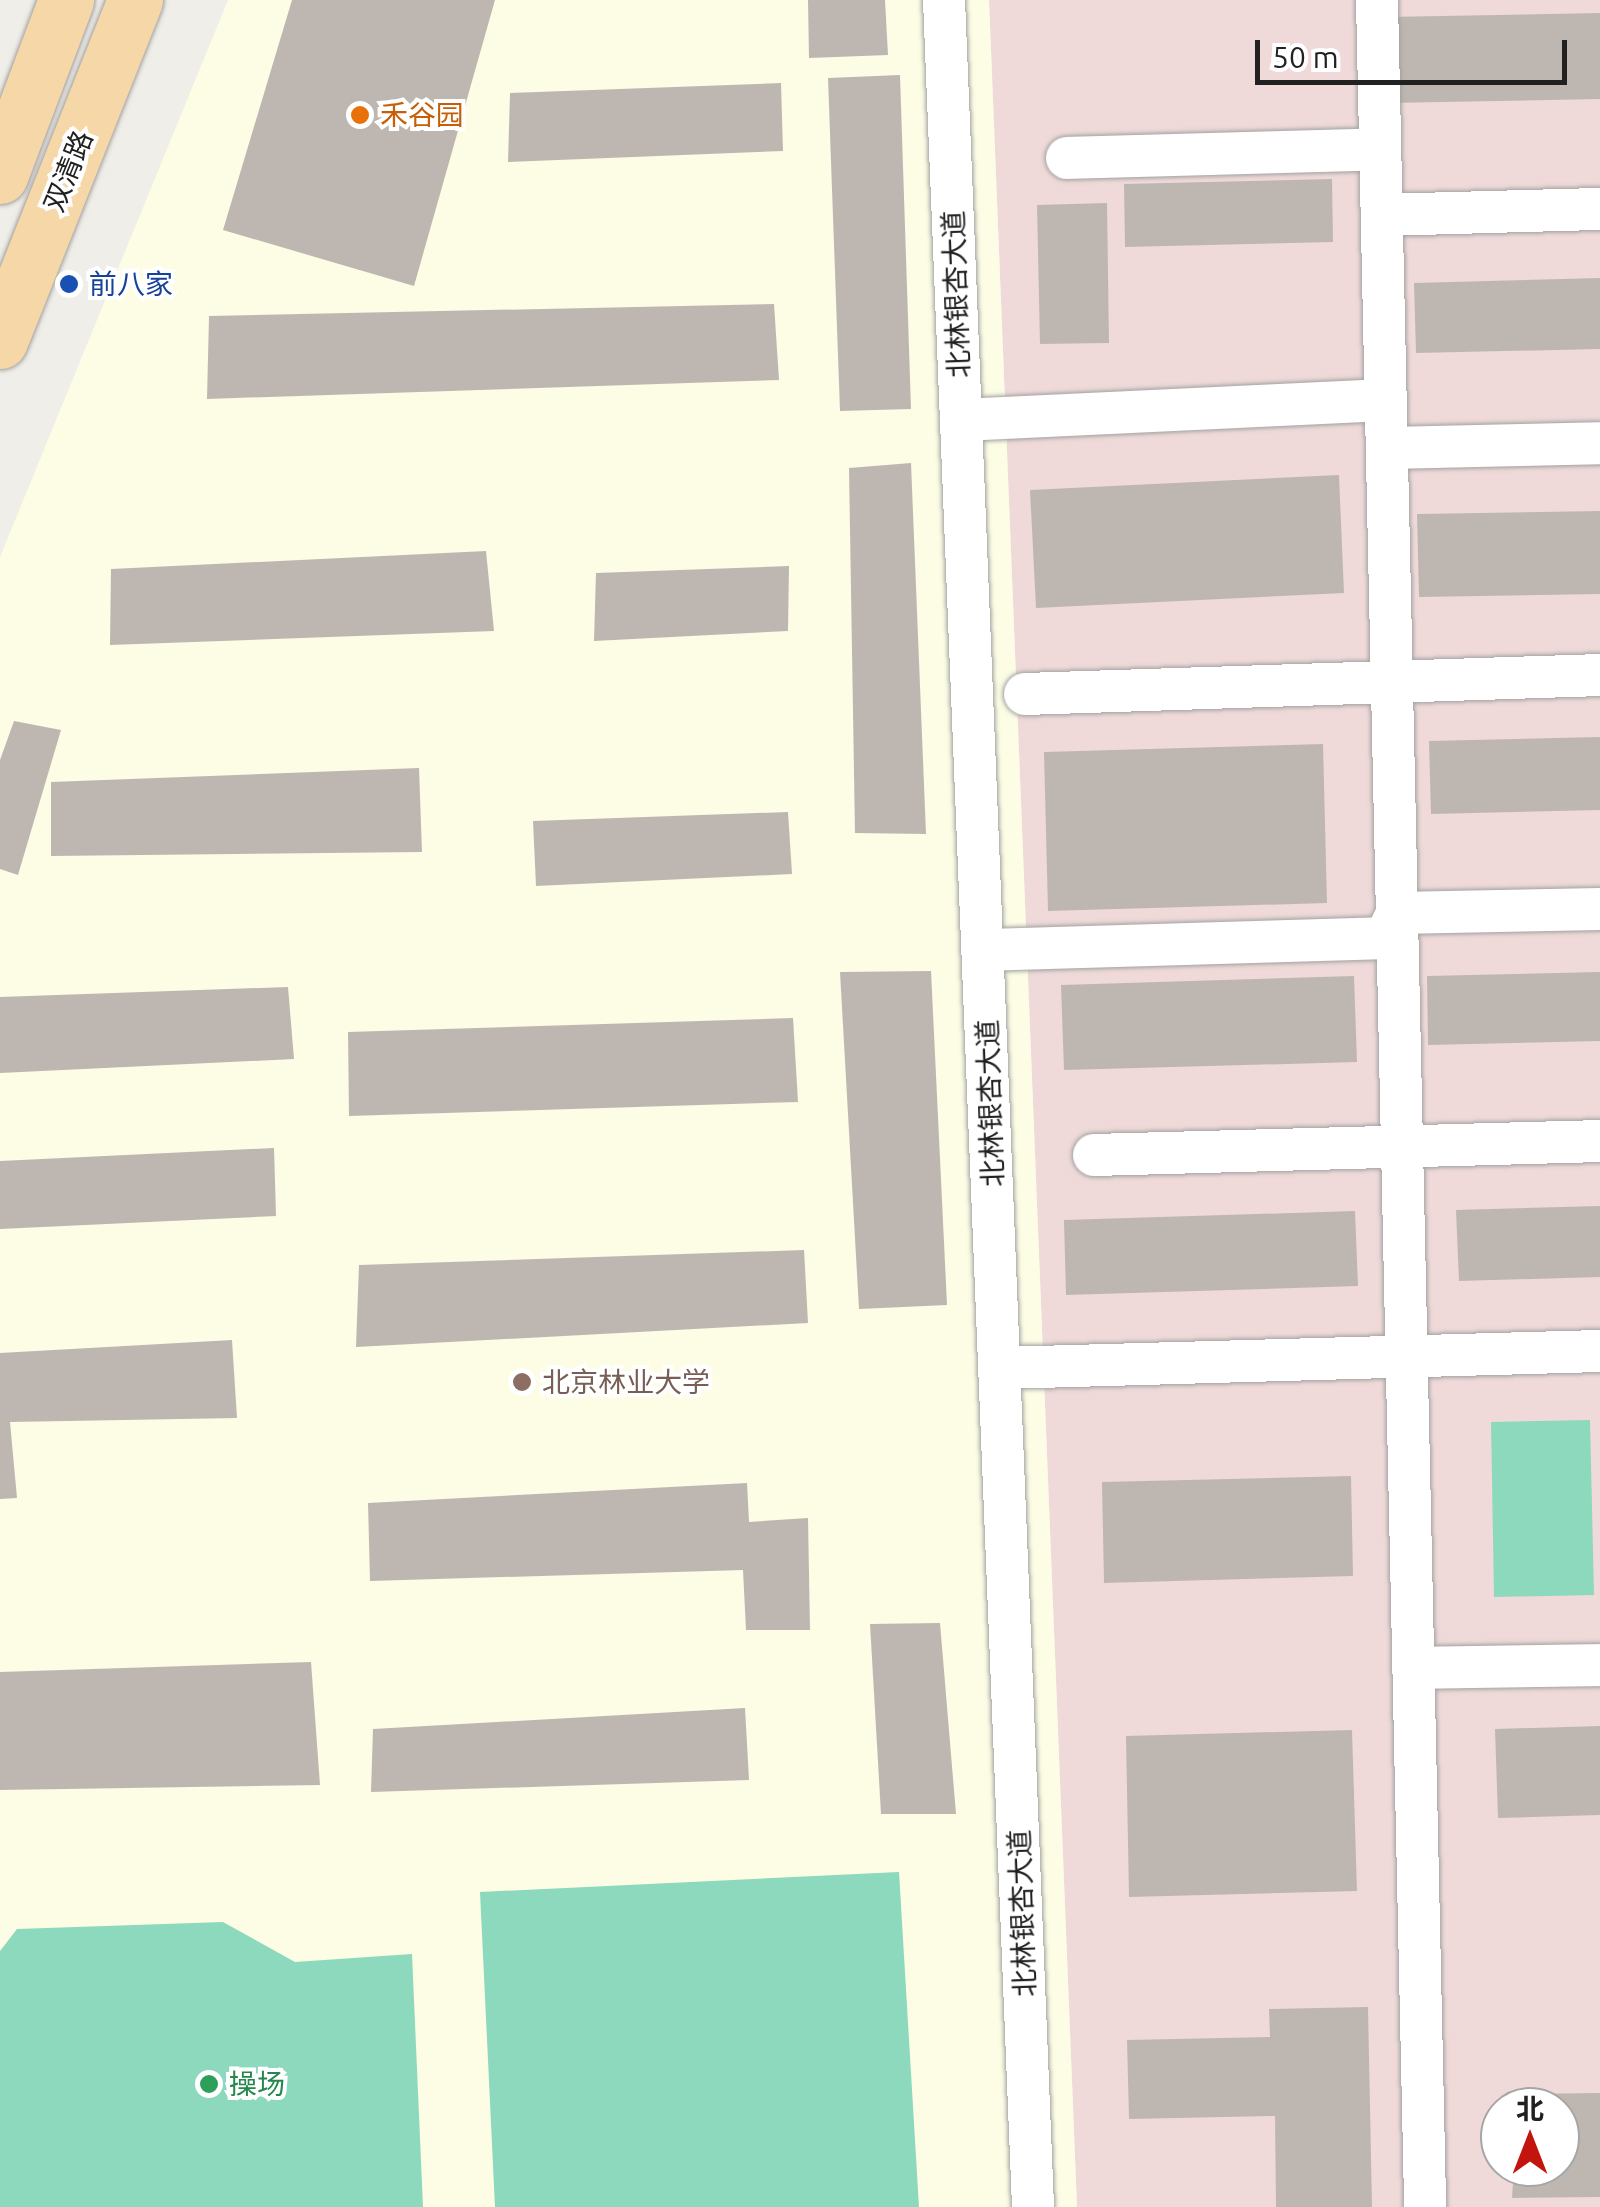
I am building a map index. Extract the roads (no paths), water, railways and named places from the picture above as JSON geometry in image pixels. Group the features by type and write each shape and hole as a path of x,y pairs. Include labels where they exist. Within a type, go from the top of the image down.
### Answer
{"main road":[{"path":"0,176 66,0"},
{"name":"双清路","path":"0,341 135,0"}],"street":[{"name":"北林银杏大道","path":"944,0 1033,2207"},
{"path":"1376,0 1426,2207"},
{"path":"1067,158 1380,149"},
{"path":"1382,215 1600,209"},
{"path":"962,420 1386,400"},
{"path":"1387,448 1600,443"},
{"path":"1025,694 1600,676"},
{"path":"1397,913 1600,909"},
{"path":"984,950 1385,938 1397,913"},
{"path":"1094,1155 1600,1141"},
{"path":"1002,1368 1407,1361 1600,1351"},
{"path":"1414,1668 1600,1664"}],"place":[{"name":"禾谷园","path":"360,115"},
{"name":"前八家","path":"69,284"},
{"name":"北京林业大学","path":"522,1382"},
{"name":"操场","path":"209,2084"}]}
